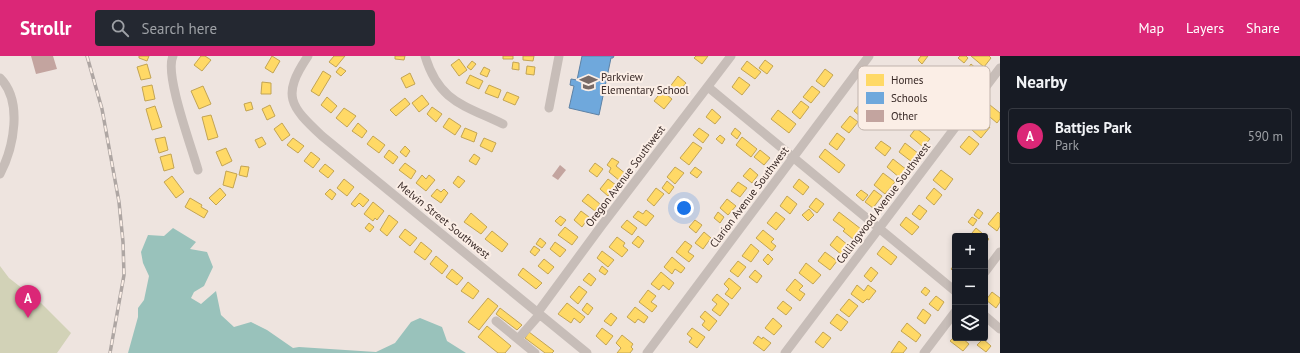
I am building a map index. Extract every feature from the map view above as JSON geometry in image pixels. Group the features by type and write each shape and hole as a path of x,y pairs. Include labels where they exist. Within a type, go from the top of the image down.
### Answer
{"street":[{"path":"173,56 170,61 171,79 198,170"},
{"name":"Melvin Street Southwest","path":"308,56 296,74 292,88 292,100 300,115 322,136 587,353"},
{"path":"425,56 430,73 448,96 503,124"},
{"path":"549,108 559,56"},
{"name":"Oregon Avenue Southwest","path":"518,339 539,313 602,225 731,56"},
{"name":"Clarion Avenue Southwest","path":"862,66 870,56"},
{"name":"Collingwood Avenue Southwest","path":"990,81 1000,68"},
{"name":"Clarion Avenue Southwest","path":"647,353 858,72"},
{"path":"0,78 8,86 14,105 13,130 5,164 0,174"},
{"path":"708,87 952,289"},
{"name":"Collingwood Avenue Southwest","path":"785,353 953,130"},
{"path":"987,269 1000,252"},
{"path":"924,353 952,316"},
{"path":"988,319 1000,329"},
{"path":"496,321 535,353"}],"green space":[{"path":"0,266 9,278 41,303 71,333 57,353 0,353"}],"water":[{"path":"173,228 196,242 190,249 207,252 213,267 204,286 194,292 191,298 201,304 216,291 221,315 234,327 251,322 267,330 293,348 299,347 376,352 395,343 411,322 420,318 442,327 447,341 466,353 128,353 138,317 138,308 144,300 149,276 143,263 141,252 148,235 164,236"}],"building: Homes":[{"path":"139,56 149,56 147,61 139,58"},
{"path":"201,56 205,56 211,60 202,71 194,65"},
{"path":"272,56 280,61 273,73 265,68"},
{"path":"334,56 345,56 336,67 329,62"},
{"path":"395,56 405,56 404,60 395,59"},
{"path":"503,56 513,56 513,59 503,59"},
{"path":"523,56 534,56 533,61 523,60"},
{"path":"696,56 708,56 702,64 694,58"},
{"path":"921,56 928,56 922,64 918,60"},
{"path":"960,56 966,56 968,58 964,63 958,58"},
{"path":"971,56 989,56 991,58 985,66"},
{"path":"459,59 467,70 459,76 451,65"},
{"path":"765,60 773,66 767,74 759,68"},
{"path":"472,61 476,64 471,70 467,67"},
{"path":"747,61 761,72 755,79 741,69"},
{"path":"513,62 519,63 519,70 512,69"},
{"path":"147,64 151,78 141,80 137,67"},
{"path":"527,66 535,67 534,75 526,74"},
{"path":"340,67 346,71 341,76 336,72"},
{"path":"484,67 490,70 487,77 480,74"},
{"path":"825,69 833,75 824,87 816,81"},
{"path":"323,71 331,76 319,96 311,91"},
{"path":"410,73 415,84 406,88 401,78"},
{"path":"470,75 483,81 479,89 466,83"},
{"path":"678,76 686,83 677,94 669,88"},
{"path":"739,77 750,85 742,95 732,87"},
{"path":"262,82 271,83 271,94 261,94"},
{"path":"152,85 155,99 145,101 142,87"},
{"path":"489,85 501,90 498,98 485,93"},
{"path":"203,86 211,104 199,109 191,91"},
{"path":"812,86 820,92 811,103 803,97"},
{"path":"662,91 672,99 664,109 654,101"},
{"path":"507,92 519,97 515,105 503,100"},
{"path":"422,95 429,104 419,112 412,103"},
{"path":"327,97 337,106 331,113 321,105"},
{"path":"405,98 410,104 396,116 390,110"},
{"path":"801,101 809,107 800,119 792,112"},
{"path":"251,102 253,109 246,111 244,104"},
{"path":"270,105 275,116 267,120 262,109"},
{"path":"990,105 1000,113 1000,119 997,123 990,117"},
{"path":"155,106 162,127 152,130 146,109"},
{"path":"858,106 858,114 854,111"},
{"path":"432,107 442,114 436,122 427,114"},
{"path":"344,108 356,116 347,127 336,118"},
{"path":"712,109 721,117 715,124 706,117"},
{"path":"778,110 796,124 789,133 771,119"},
{"path":"211,115 218,137 208,140 202,117"},
{"path":"850,116 858,122 849,133 841,127"},
{"path":"449,118 461,126 455,135 443,127"},
{"path":"282,123 290,135 282,141 274,129"},
{"path":"358,123 367,131 362,138 352,131"},
{"path":"465,128 477,133 474,142 461,137"},
{"path":"699,128 709,135 703,143 693,135"},
{"path":"735,128 741,133 737,139 731,134"},
{"path":"914,130 919,130 930,139 923,147 910,136"},
{"path":"972,130 988,130 981,138"},
{"path":"837,133 845,139 837,150 829,144"},
{"path":"720,135 725,139 722,144 716,139"},
{"path":"373,136 385,145 379,153 367,144"},
{"path":"969,136 979,144 970,155 960,147"},
{"path":"165,137 168,150 159,153 155,139"},
{"path":"262,137 266,144 259,148 255,140"},
{"path":"742,137 757,149 751,157 736,145"},
{"path":"293,138 304,146 298,153 287,145"},
{"path":"484,138 496,143 492,152 480,146"},
{"path":"881,141 891,148 885,156 875,148"},
{"path":"693,142 702,148 689,165 680,158"},
{"path":"905,143 919,154 912,162 899,152"},
{"path":"405,146 410,151 406,157 400,152"},
{"path":"226,148 232,161 222,166 216,152"},
{"path":"825,149 845,165 839,173 819,157"},
{"path":"389,150 398,157 393,164 384,157"},
{"path":"760,150 770,158 764,165 754,157"},
{"path":"311,152 320,159 313,168 304,161"},
{"path":"171,154 174,168 164,171 160,157"},
{"path":"474,154 480,158 476,165 469,161"},
{"path":"612,158 619,162 616,166 626,174 620,181 609,172 611,168 607,165"},
{"path":"893,159 907,170 900,178 887,167"},
{"path":"405,163 416,171 411,179 399,170"},
{"path":"595,163 603,169 597,177 589,171"},
{"path":"325,164 334,171 328,178 319,171"},
{"path":"241,166 249,167 247,177 239,175"},
{"path":"675,167 684,173 675,184 667,177"},
{"path":"695,167 702,172 697,178 690,173"},
{"path":"750,168 758,175 752,183 743,176"},
{"path":"941,170 953,179 945,190 933,180"},
{"path":"226,171 237,174 233,188 223,185"},
{"path":"883,173 895,182 885,194 874,185"},
{"path":"422,175 426,179 429,175 435,180 426,191 416,183"},
{"path":"172,176 184,192 176,198 164,182"},
{"path":"458,176 465,181 459,188 453,183"},
{"path":"344,179 354,187 347,196 337,188"},
{"path":"608,179 616,185 608,196 600,189"},
{"path":"799,179 809,187 803,195 793,187"},
{"path":"667,181 674,187 669,194 662,188"},
{"path":"738,182 747,188 740,197 731,191"},
{"path":"220,188 226,195 216,205 209,198"},
{"path":"656,188 664,194 654,206 647,200"},
{"path":"934,188 942,195 934,205 926,198"},
{"path":"330,189 336,194 332,200 325,194"},
{"path":"437,189 441,192 444,189 448,193 441,203 431,196"},
{"path":"861,190 868,195 863,201 856,195"},
{"path":"874,190 882,196 873,208 865,202"},
{"path":"360,193 369,200 363,207 359,203 355,207 351,204"},
{"path":"588,194 600,204 595,211 582,201"},
{"path":"787,196 797,204 790,214 780,206"},
{"path":"190,198 202,205 201,207 208,211 204,218 185,207"},
{"path":"816,198 824,204 817,213 809,207"},
{"path":"727,199 736,206 728,215 720,208"},
{"path":"373,202 384,211 377,220 375,218 373,221 364,214"},
{"path":"919,205 927,211 920,220 912,214"},
{"path":"809,209 814,215 808,221 802,215"},
{"path":"978,209 983,213 979,219 974,215"},
{"path":"646,210 654,216 646,226 633,217 638,211 643,214"},
{"path":"581,211 589,217 582,227 574,220"},
{"path":"718,212 724,217 720,223 714,218"},
{"path":"776,212 785,219 776,230 767,223"},
{"path":"839,212 861,229 853,239 843,231 845,229 833,220"},
{"path":"998,212 1000,214 1000,226 997,231 988,224"},
{"path":"471,213 487,227 481,234 464,222"},
{"path":"389,215 398,222 387,236 380,230"},
{"path":"560,216 566,220 561,226 555,221"},
{"path":"906,217 919,227 912,235 900,225"},
{"path":"972,217 977,220 973,226 968,222"},
{"path":"627,220 637,228 632,235 621,227"},
{"path":"695,220 702,225 696,233 689,227"},
{"path":"369,223 374,227 370,232 365,228"},
{"path":"565,227 578,237 572,245 558,235"},
{"path":"976,228 982,233 972,233"},
{"path":"405,229 417,238 410,246 399,237"},
{"path":"763,230 774,239 771,242 776,246 772,251 756,238"},
{"path":"492,231 508,244 502,252 485,239"},
{"path":"704,232 711,238 703,249 695,243"},
{"path":"638,236 644,241 639,248 632,243"},
{"path":"837,236 849,246 842,255 830,245"},
{"path":"617,237 625,243 623,246 628,250 622,257 609,247"},
{"path":"540,238 546,243 542,248 536,244"},
{"path":"685,241 692,246 688,252 694,256 689,262 676,252"},
{"path":"421,242 432,251 425,260 414,252"},
{"path":"555,242 566,250 560,257 550,249"},
{"path":"751,244 759,251 751,262 742,256"},
{"path":"534,246 540,250 535,256 530,252"},
{"path":"883,246 897,257 891,265 877,254"},
{"path":"602,251 614,260 608,267 597,258"},
{"path":"825,252 837,261 830,270 818,261"},
{"path":"768,254 773,259 768,265 763,260"},
{"path":"436,256 448,266 442,274 430,264"},
{"path":"672,257 685,268 681,273 675,269 672,274 664,267"},
{"path":"544,259 554,267 548,274 538,266"},
{"path":"738,261 746,267 738,277 730,271"},
{"path":"806,263 821,275 813,284 799,273"},
{"path":"602,266 608,271 605,275 599,271"},
{"path":"871,267 878,273 871,282 864,276"},
{"path":"523,268 542,283 536,289 518,275"},
{"path":"452,269 463,278 457,285 446,277"},
{"path":"755,270 762,276 757,283 749,277"},
{"path":"661,272 674,283 669,290 663,285 659,290 651,284"},
{"path":"589,273 596,279 591,286 583,280"},
{"path":"729,278 741,288 732,299 725,294 729,289 724,284"},
{"path":"795,279 803,286 799,290 805,294 800,301 786,290"},
{"path":"468,282 479,291 473,299 461,291"},
{"path":"857,285 864,291 868,285 876,291 869,300 867,299 863,303 851,294"},
{"path":"579,286 587,292 578,304 570,297"},
{"path":"925,287 930,291 926,296 921,292"},
{"path":"648,290 656,296 651,302 657,306 652,312 639,302"},
{"path":"992,292 1000,298 1000,302 996,308 988,302 988,297"},
{"path":"717,294 729,304 720,316 712,310 717,304 712,300"},
{"path":"936,296 944,302 938,311 929,304"},
{"path":"488,298 498,306 479,330 468,322"},
{"path":"849,299 858,306 849,317 840,310"},
{"path":"783,301 792,308 786,315 777,308"},
{"path":"567,303 585,317 580,323 574,318 571,323 558,314"},
{"path":"587,303 593,308 588,315 582,310"},
{"path":"635,307 648,317 644,323 638,319 635,323 627,317"},
{"path":"500,308 522,325 517,330 496,314"},
{"path":"923,309 931,315 925,324 917,318"},
{"path":"705,311 717,321 709,331 702,325 705,321 700,317"},
{"path":"611,313 617,318 611,326 604,321"},
{"path":"837,314 848,322 841,331 830,323"},
{"path":"773,318 782,326 774,335 765,328"},
{"path":"907,323 921,335 916,342 901,331"},
{"path":"487,326 511,346 505,353 498,353 478,337"},
{"path":"602,328 613,336 606,345 596,336"},
{"path":"692,328 705,337 697,348 689,342 692,338 687,334"},
{"path":"529,332 554,351 552,353 545,353 525,338"},
{"path":"823,332 831,338 823,348 815,342"},
{"path":"622,335 633,344 631,347 633,349 630,353 617,353 621,348 616,343"},
{"path":"758,336 762,339 763,337 771,343 764,351 753,343"},
{"path":"952,339 952,341 966,341 969,344 963,351 950,341"},
{"path":"899,341 907,348 903,353 891,353"},
{"path":"981,341 985,341 991,346 986,352 977,345"}],"building: Schools":[{"name":"Parkview Elementary School","path":"582,56 614,56 611,58 599,115 569,108 574,86 570,85 571,79 577,80"}],"building: Other":[{"path":"31,56 53,56 57,69 36,74"},
{"path":"560,165 566,170 558,180 552,176"}],"railway":[{"path":"87,56 102,109 119,202 123,242 124,275 110,353"}],"place":[{"name":"Parkview Elementary School","path":"588,83"},
{"name":"Battjes Park","path":"28,318"}]}
